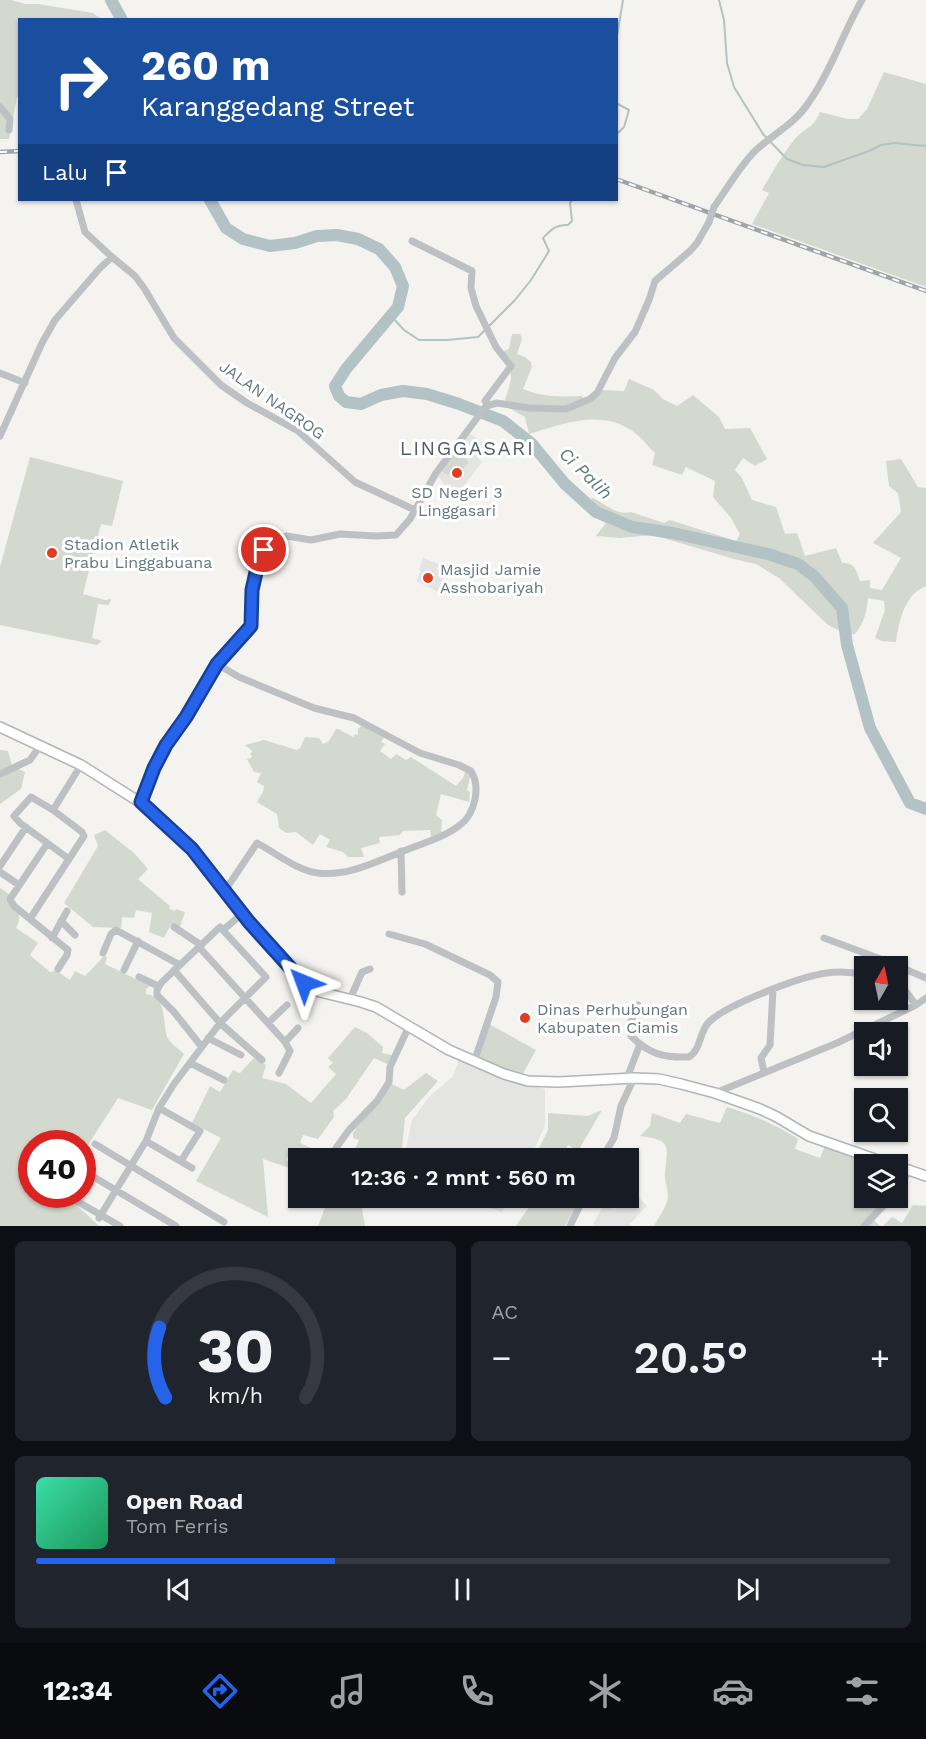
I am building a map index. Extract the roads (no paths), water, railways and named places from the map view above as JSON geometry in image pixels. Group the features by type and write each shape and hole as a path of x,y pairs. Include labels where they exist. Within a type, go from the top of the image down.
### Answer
{"street":[{"path":"487,405 566,409 590,399 597,393 611,364 635,332 655,280 697,243 709,222 714,207 749,157 789,126 809,103 862,0"},
{"path":"0,107 10,121 9,130"},
{"path":"10,121 18,122"},
{"name":"JALAN NAGROG","path":"76,201 85,232 135,276 174,338 221,385 247,403 298,431 355,482 415,510"},
{"path":"412,241 471,269 473,297 496,347 510,363 508,370 488,395 485,401 487,405"},
{"path":"0,436 42,343 55,320 112,257"},
{"path":"0,373 25,383"},
{"path":"141,802 166,745 186,717 217,664 251,626 252,590 264,550 273,541 287,536 311,540 340,534 396,535 415,510 436,473 487,405"},
{"path":"217,664 239,677 314,708 354,718 420,753 459,765 471,771 476,783 475,799 467,819 436,839 367,866 320,873 294,865 257,843 224,892"},
{"path":"0,727 81,765 141,802 192,849 242,914 304,983 322,994 376,1007 474,1062 528,1081 659,1079 715,1093 777,1117 809,1136 861,1154"},
{"path":"0,774 30,760 40,746"},
{"path":"53,810 81,765"},
{"path":"30,919 69,860 84,834 53,810 31,797 14,816 69,860"},
{"path":"0,866 26,827"},
{"path":"47,844 11,895 10,901 68,952 58,969"},
{"path":"402,851 402,892"},
{"path":"0,872 18,885"},
{"path":"52,938 67,911"},
{"path":"223,930 242,914"},
{"path":"61,921 75,935"},
{"path":"174,927 200,946 285,1042 290,1049 290,1054 279,1073"},
{"path":"100,1216 146,1141 159,1108 174,1084 220,1023 264,979 265,974 220,927 158,986 157,995 201,1046"},
{"path":"103,953 114,930 138,941 177,968 220,1023 262,1060"},
{"path":"389,934 425,944 490,975 498,982 496,997 474,1062"},
{"path":"824,938 926,978"},
{"path":"124,970 138,941"},
{"path":"350,999 362,972 370,969"},
{"path":"638,1005 630,1024 631,1036 650,1052 689,1057 695,1052 710,1021 755,996 826,973 854,974"},
{"path":"139,977 158,986"},
{"path":"764,1072 761,1058 770,1045 773,990"},
{"path":"908,994 916,1005"},
{"path":"715,1093 837,1043 926,998"},
{"path":"268,1023 287,1005"},
{"path":"336,1148 389,1082 390,1067 409,1026"},
{"path":"285,1042 298,1028"},
{"path":"208,1038 241,1055"},
{"path":"608,1148 614,1138 640,1044"},
{"path":"190,1064 224,1080"},
{"path":"159,1108 200,1131 181,1161"},
{"path":"146,1141 192,1168"},
{"path":"96,1145 224,1222"},
{"path":"909,1170 925,1174"},
{"path":"96,1179 176,1226"},
{"path":"87,1208 120,1226"},
{"path":"570,1226 579,1208"},
{"path":"864,1226 881,1208"}],"waterway":[{"name":"Ci Palih","path":"111,0 121,18"},
{"path":"618,30 623,0"},
{"path":"719,0 724,20 727,63 734,87 763,134 787,159 803,165 824,167 881,145 894,143 926,146"},
{"path":"618,104 629,110 624,127 618,133"},
{"name":"Ci Palih","path":"211,201 226,228 243,239 270,246 295,243 317,236 337,235 358,239 379,249 395,267 403,286 398,307 346,369 335,386 339,396 346,402 361,404 381,395 403,391 427,394 459,404 503,421 532,444 565,484 596,512 632,527 673,533 768,554 798,564 814,576 842,608 847,645 870,728 910,803 926,809"},
{"path":"391,316 404,330 419,340 478,337 515,300 531,280 549,251 543,238 554,228 568,225 572,221 571,201"}],"railway":[{"path":"0,152 18,151"},
{"path":"618,180 926,291"}],"place":[{"name":"SD Negeri 3 Linggasari","path":"457,473"},
{"name":"Stadion Atletik Prabu Linggabuana","path":"52,553"},
{"name":"Masjid Jamie Asshobariyah","path":"428,578"},
{"name":"Dinas Perhubungan Kabupaten Ciamis","path":"525,1018"}],"district":[{"name":"LINGGASARI","path":"467,448"}]}
